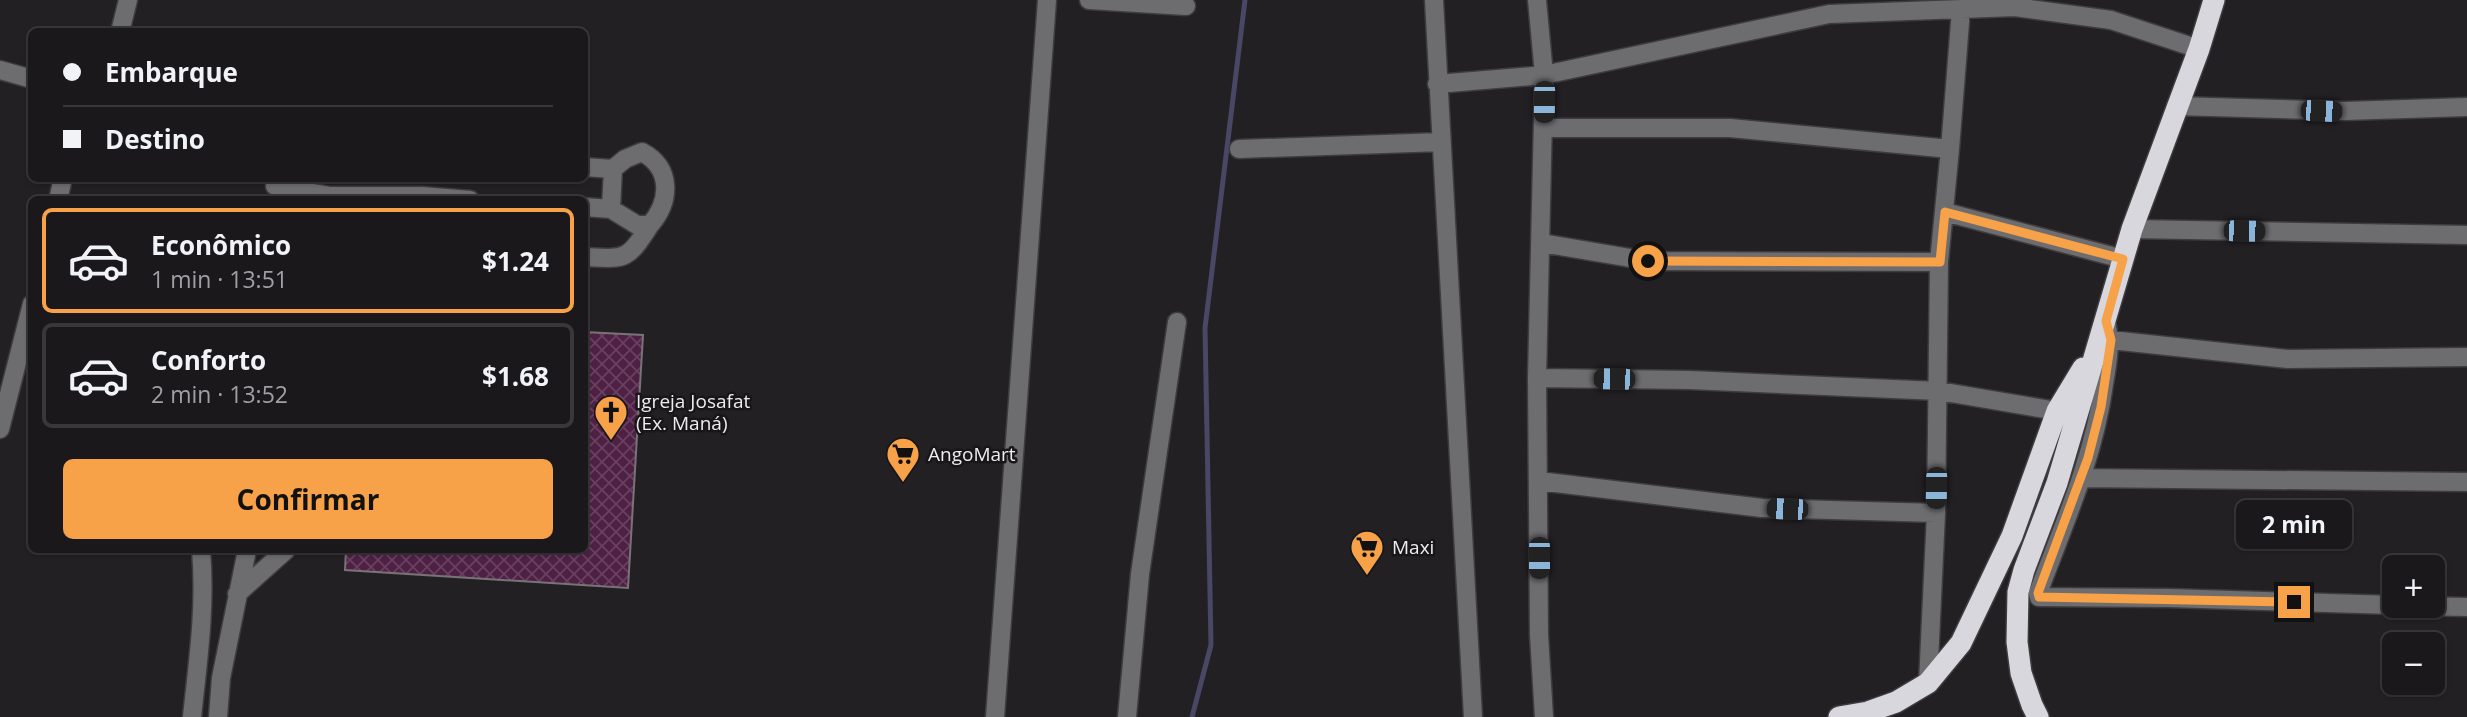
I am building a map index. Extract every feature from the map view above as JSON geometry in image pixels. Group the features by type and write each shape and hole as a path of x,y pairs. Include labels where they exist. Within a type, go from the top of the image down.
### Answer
{"highway":[{"path":"2038,717 2021,673 2017,642 2018,592 2057,483 2105,334 2132,229 2199,49 2214,0"},
{"path":"1839,717 1868,712 1896,702 1928,683 1961,643 2012,536 2057,411 2105,334"}],"street":[{"path":"121,28 128,0"},
{"path":"995,717 1047,0"},
{"path":"1089,0 1186,6"},
{"path":"1434,0 1473,717"},
{"path":"1537,0 1544,75 1537,378 1539,635 1544,717"},
{"path":"1437,84 1544,75 1829,14 2015,7 2111,20 2199,49"},
{"path":"1928,683 1936,513 1940,262 1961,10"},
{"path":"0,70 28,78"},
{"path":"2176,106 2345,111 2467,107"},
{"path":"1543,128 1730,128 1950,149"},
{"path":"1239,149 1441,142"},
{"path":"588,167 612,169 625,159 642,152 655,159 665,174 664,197 658,215 634,251 617,259 588,257"},
{"path":"611,209 612,169"},
{"path":"274,188 318,196"},
{"path":"588,207 611,209 637,225 650,225"},
{"path":"1945,212 2123,259"},
{"path":"2132,229 2467,235"},
{"path":"1542,243 1648,261 1940,262"},
{"path":"0,429 28,320"},
{"path":"1127,717 1140,574 1177,322"},
{"path":"2382,605 2169,598 2042,599 2038,593 2082,478 2101,407 2105,334 2288,359 2467,357"},
{"path":"1537,378 1690,380 1939,391 2057,411"},
{"path":"2082,478 2467,482"},
{"path":"1539,481 1762,508 1936,513"},
{"path":"192,717 203,615 201,553"},
{"path":"218,717 221,678 246,553"},
{"path":"237,594 283,553"},
{"path":"2445,607 2467,607"}],"building":[{"name":"Igreja Josafat (Ex. Maná)","path":"588,332 643,335 628,588 345,570 346,553 588,553"}],"waterway":[{"path":"1192,717 1211,645 1205,328 1245,0"}],"place":[{"name":"Igreja Josafat (Ex. Maná)","path":"611,442"},
{"name":"AngoMart","path":"903,484"},
{"name":"Maxi","path":"1367,577"}],"route":[{"path":"1648,261 1940,262 1945,212 2123,259 2106,321 2111,340 2095,433 2082,478 2038,593 2039,597 2294,602"}]}
